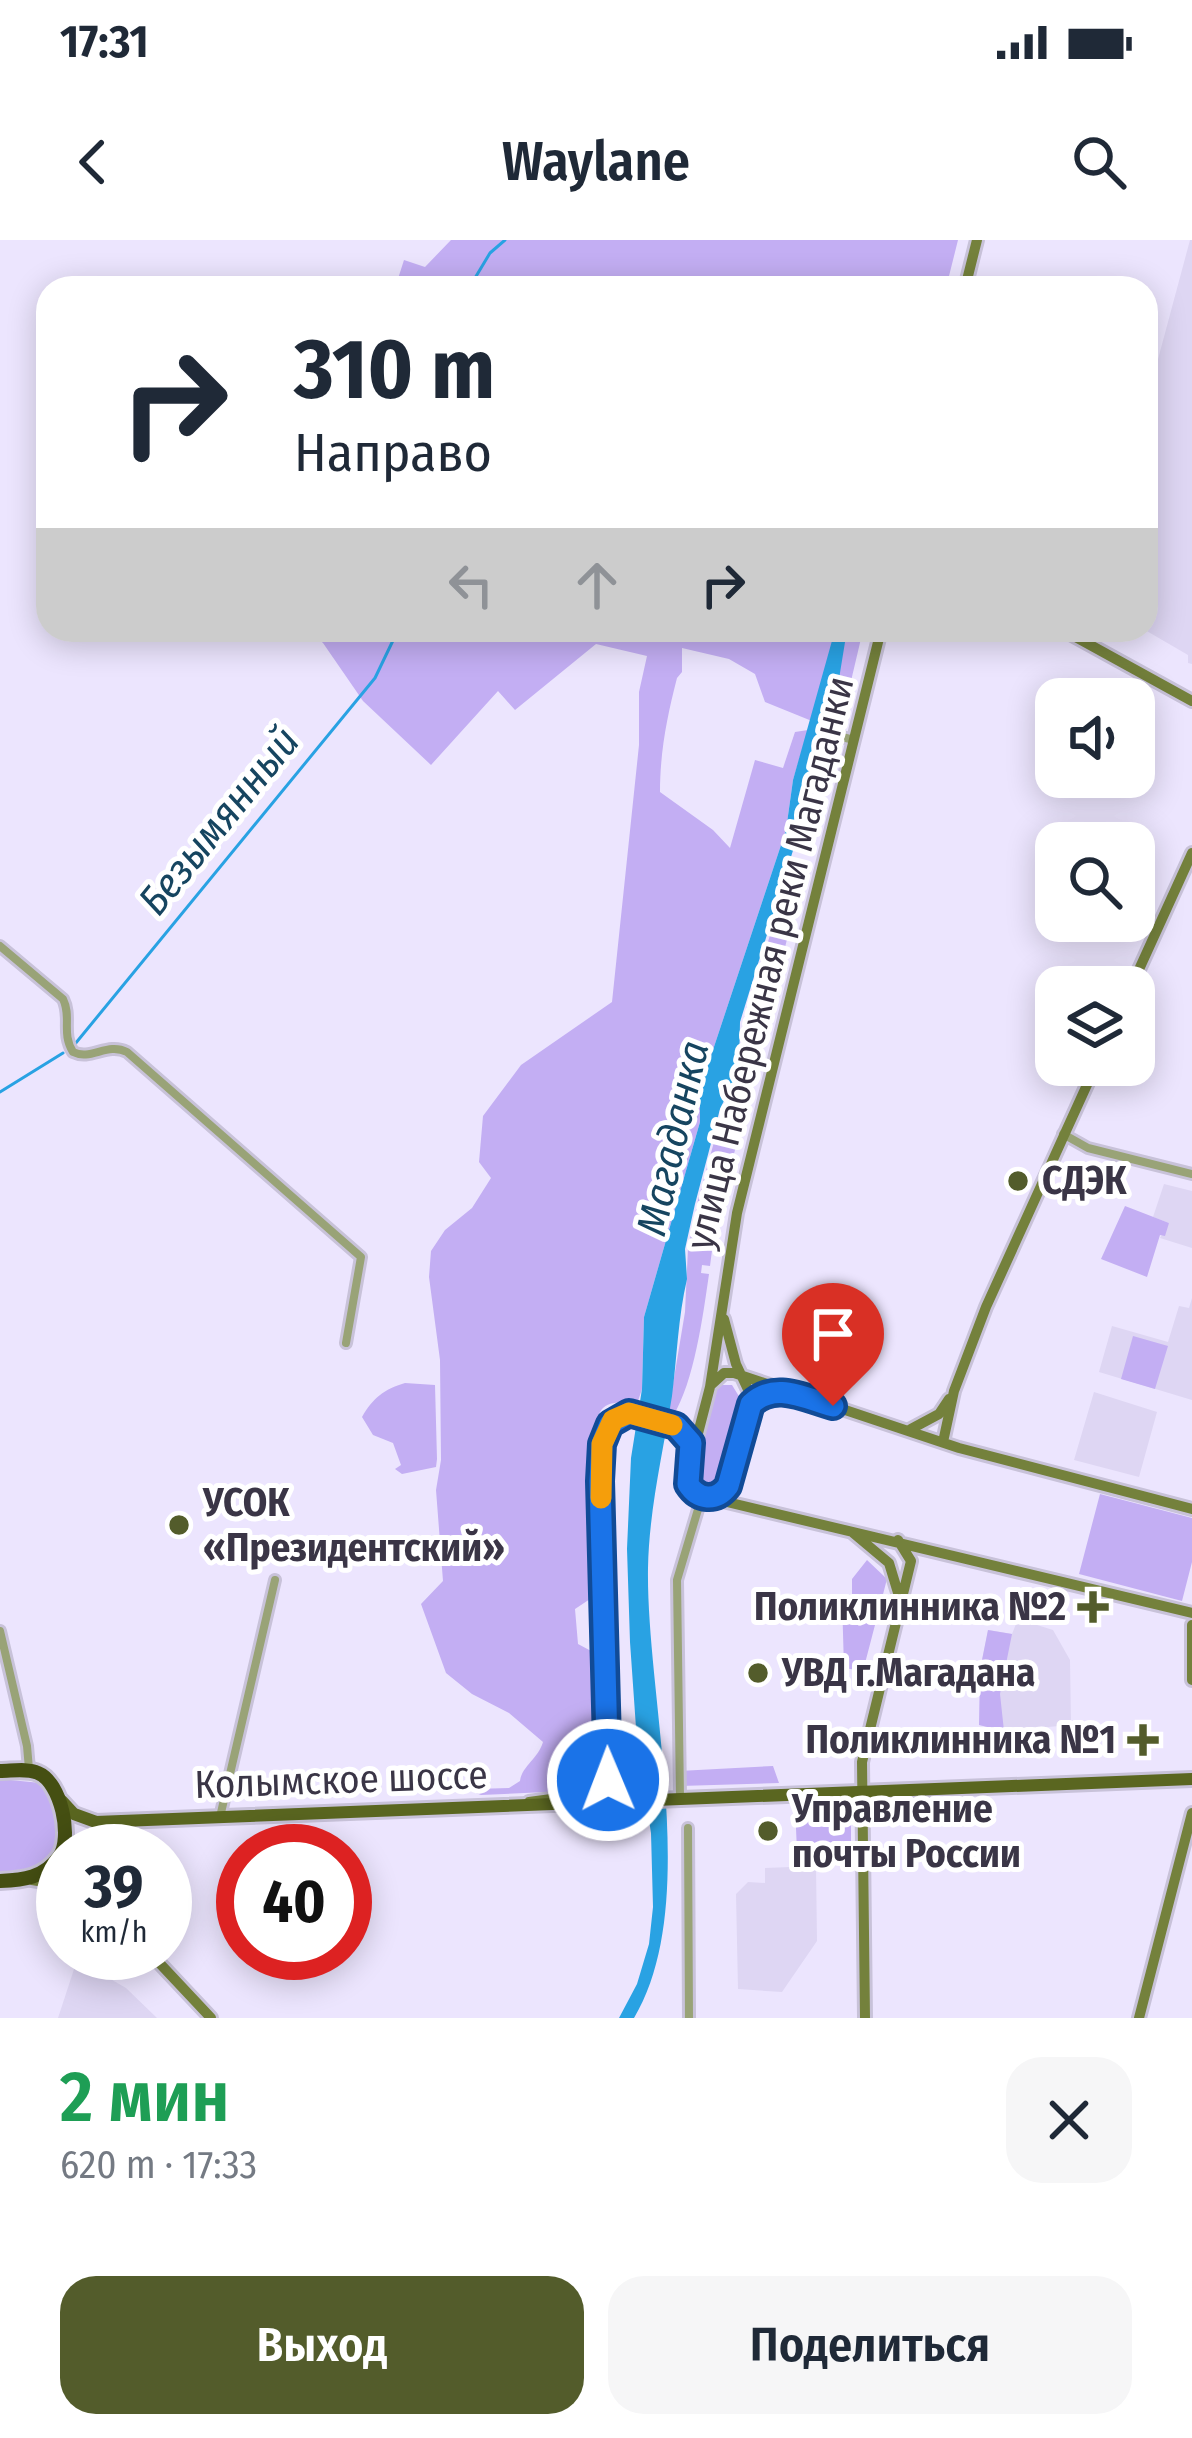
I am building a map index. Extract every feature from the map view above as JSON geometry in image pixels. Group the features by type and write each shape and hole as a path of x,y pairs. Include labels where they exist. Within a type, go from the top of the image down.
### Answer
{"highway":[{"path":"0,1771 28,1771 49,1780 60,1798 62,1824"},
{"path":"0,1881 36,1874"}],"main road":[{"name":"Колымское шоссе","path":"96,1822 1192,1779"},
{"path":"60,1798 74,1814 96,1822"}],"street":[{"path":"968,276 976,240"},
{"name":"улица Набережная реки Магаданки","path":"705,1497 688,1484 689,1468 709,1393 734,1228 878,642"},
{"path":"1085,642 1192,700"},
{"path":"830,734 854,740"},
{"path":"1141,966 1192,853"},
{"path":"0,946 66,1003 65,1038 73,1052 86,1055 110,1047 127,1052 361,1257 346,1343"},
{"path":"911,1429 939,1414 954,1391 1086,1086"},
{"path":"1063,1134 1088,1148 1192,1174"},
{"name":"улица Набережная реки Магаданки","path":"723,1312 751,1404"},
{"path":"676,1426 695,1418 724,1373 740,1375 943,1442 1192,1509"},
{"path":"705,1497 721,1494 731,1478 751,1404 764,1393 780,1390"},
{"path":"943,1442 954,1391"},
{"path":"588,1804 606,1787 601,1454 610,1424 629,1413 676,1426 691,1443 693,1454"},
{"path":"731,1478 733,1492 745,1505"},
{"path":"705,1497 1192,1613"},
{"path":"678,1800 677,1580 705,1497"},
{"path":"850,1530 889,1563 899,1598"},
{"path":"898,1540 911,1561"},
{"path":"865,2018 862,1762 899,1598 915,1553 927,1548"},
{"path":"220,1817 275,1580"},
{"path":"1192,1625 1192,1680"},
{"path":"0,1630 27,1746 28,1771"},
{"path":"608,1751 616,1776 633,1798"},
{"path":"508,1807 593,1792 604,1778 608,1751"},
{"path":"1139,2018 1192,1814"},
{"path":"688,1828 689,2018"},
{"path":"23,1880 36,1880"},
{"path":"176,1980 212,2018"}],"shaded area":[{"path":"451,240 958,240 949,276 399,276 404,260 425,267"},
{"path":"1192,240 1192,664 1188,655 1158,638 1158,359"},
{"path":"860,642 839,732 765,702 755,674 729,659 682,648 682,672 665,735 660,792 730,848 755,760 783,768 795,732 808,730 793,780 786,830 700,1089 700,1122 644,1317 642,1389 638,1401 607,1405 597,1419 591,1497 593,1597 575,1609 578,1644 593,1652 598,1704 599,1763 590,1790 473,1792 509,1788 520,1781 543,1742 509,1713 472,1694 446,1673 421,1604 443,1581 436,1490 441,1460 440,1360 429,1277 431,1251 445,1230 472,1208 491,1178 479,1162 483,1116 521,1065 612,1002 639,745 639,692 647,656 596,644 515,710 498,691 431,765 363,701 323,643"},
{"path":"778,908 793,915 710,1266 702,1265 701,1273 709,1274 692,1367 673,1416 668,1414 698,1200 722,1113 739,1075 744,1023"},
{"path":"1164,1184 1192,1191 1192,1248 1160,1238 1169,1223 1153,1217"},
{"path":"1125,1206 1169,1223 1165,1236 1160,1235 1147,1277 1101,1259"},
{"path":"1192,1298 1192,1400 1099,1372 1112,1326 1168,1342 1179,1306 1189,1308"},
{"path":"1133,1336 1168,1346 1155,1389 1121,1379"},
{"path":"405,1383 435,1385 437,1459 436,1467 402,1474 395,1469 401,1465 393,1443 373,1435 362,1417 380,1395"},
{"path":"720,1385 732,1385 740,1398 719,1481 705,1489 697,1485 694,1472"},
{"path":"1094,1392 1157,1412 1139,1477 1074,1460"},
{"path":"1100,1494 1192,1518 1192,1562 1182,1601 1079,1574"},
{"path":"867,1560 887,1579 863,1671 844,1668 842,1599 852,1598 852,1579"},
{"path":"1018,1619 1053,1630 1070,1660 1071,1725 1002,1731 980,1725 980,1670 988,1630 1012,1634"},
{"path":"988,1630 1012,1634 1000,1694 1004,1731 979,1725 980,1670"},
{"path":"773,1766 779,1783 680,1786 679,1771"},
{"path":"0,1779 41,1783 58,1824 36,1824 36,1869 0,1873"},
{"path":"837,1804 851,1816 851,1850 797,1851 795,1806"},
{"path":"816,1866 817,1941 782,1992 738,1989 736,1894 748,1882 765,1883 765,1868"},
{"path":"70,1980 112,1980 157,2018 58,2018"}],"water":[{"path":"832,642 845,642 795,844 740,1022 739,1070 720,1109 685,1249 687,1279 648,1568 666,1799 665,1918 654,1971 634,2018 619,2018 637,1984 649,1944 653,1907 651,1833 637,1742 627,1549 644,1317 700,1122 700,1089 786,830 793,780"}],"waterway":[{"name":"Безымянный","path":"476,276 505,240"},
{"name":"Безымянный","path":"75,1044 375,678 392,642"},
{"name":"Безымянный","path":"0,1092 63,1053"}],"slow traffic":[{"path":"601,1498 602,1444 613,1420 629,1413 672,1425"}],"place":[{"name":"СДЭК","path":"1018,1181"},
{"name":"УСОК «Президентский»","path":"179,1525"},
{"name":"Поликлинника №2","path":"1093,1607"},
{"name":"УВД г.Магадана","path":"758,1673"},
{"name":"Поликлинника №1","path":"1143,1740"},
{"name":"Управление почты России","path":"768,1831"}],"route":[{"path":"608,1780 600,1481 602,1444 610,1424 629,1413 676,1426 691,1443 688,1484 708,1497 721,1494 728,1486 756,1398 780,1390 833,1406"}],"water label":[{"name":"Магаданка","path":"673,1138"}]}
